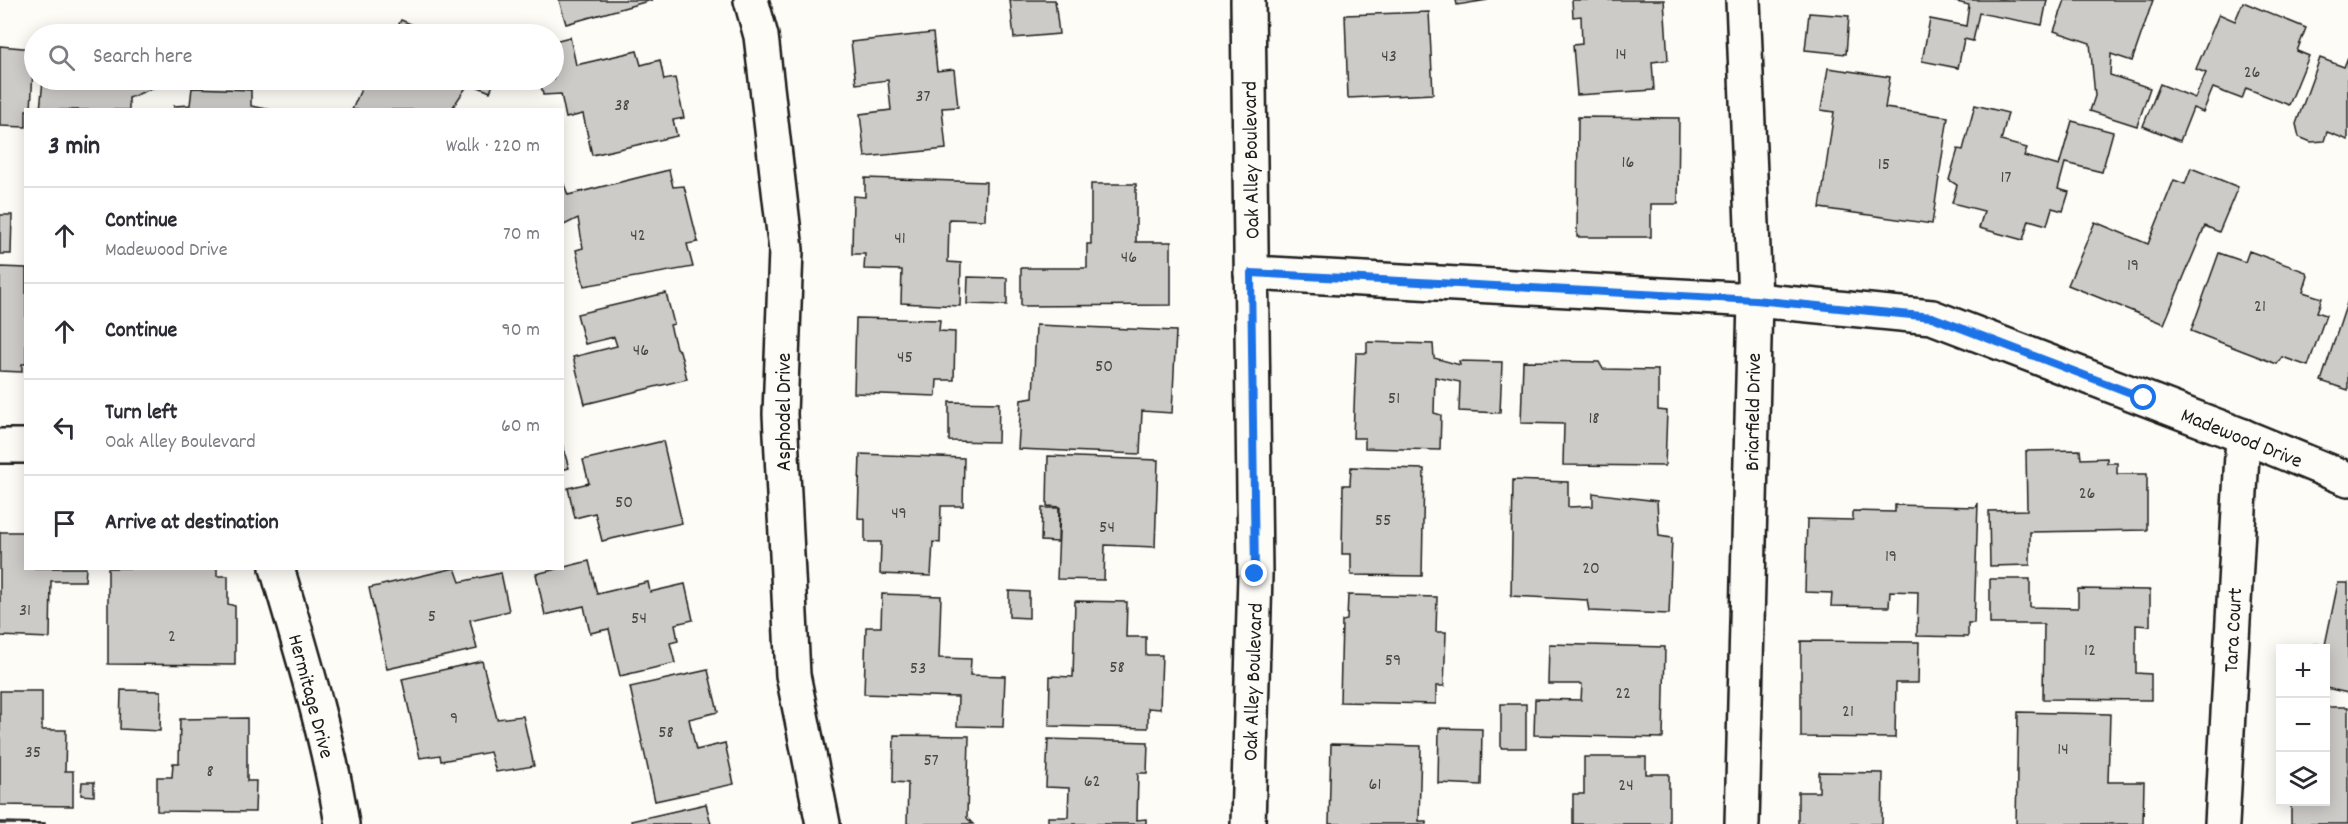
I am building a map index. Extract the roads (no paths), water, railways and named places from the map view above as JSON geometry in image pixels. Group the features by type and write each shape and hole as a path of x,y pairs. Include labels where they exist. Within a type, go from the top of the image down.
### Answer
{"street":[{"name":"Asphodel Drive","path":"751,0 760,36 786,250 780,414 793,675 823,824"},
{"name":"Oak Alley Boulevard","path":"1248,0 1255,574 1248,824"},
{"name":"Briarfield Drive","path":"1742,824 1755,300 1743,0"},
{"name":"Madewood Drive","path":"1251,273 1755,300 1932,317 2243,436 2348,479"},
{"name":"Tara Court","path":"2222,824 2243,436"},
{"path":"0,446 24,446"},
{"name":"Hermitage Drive","path":"278,570 307,672 342,824"}]}
